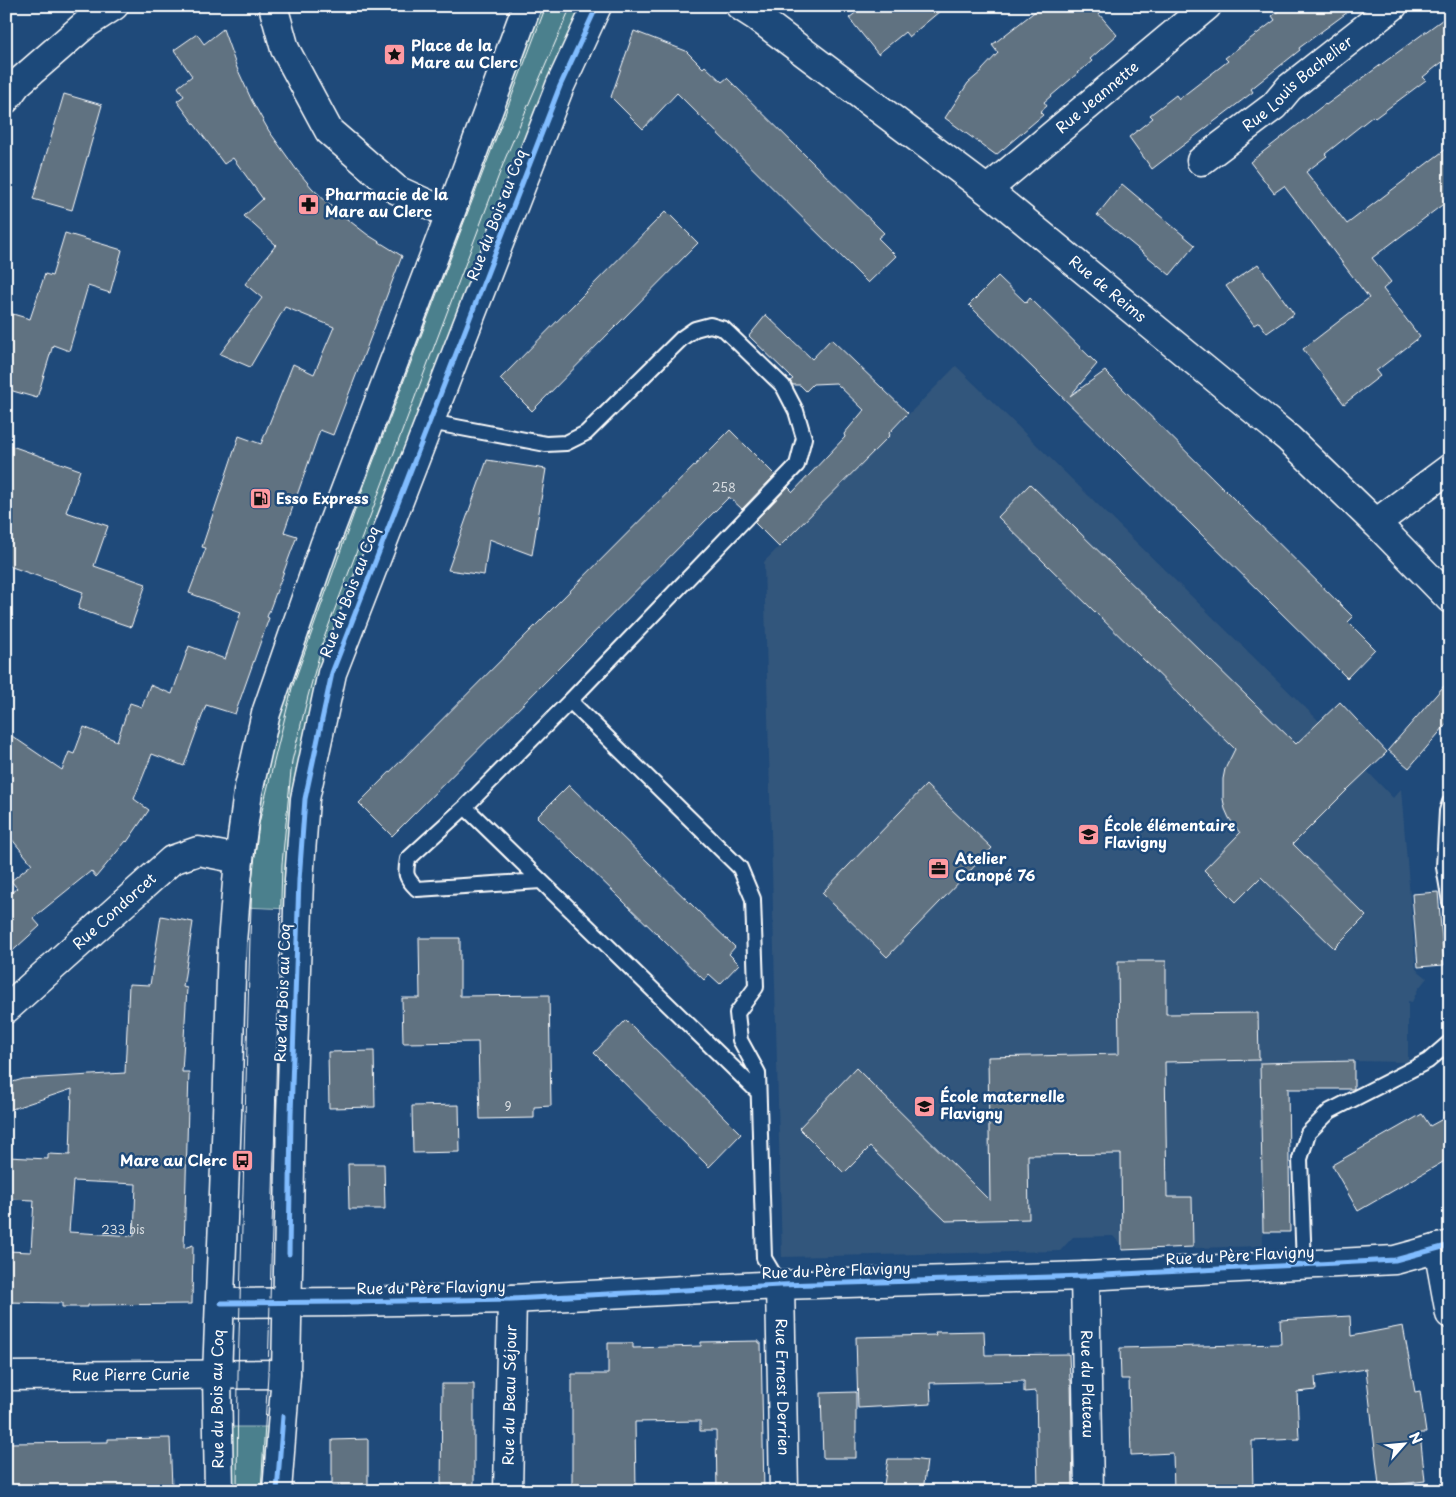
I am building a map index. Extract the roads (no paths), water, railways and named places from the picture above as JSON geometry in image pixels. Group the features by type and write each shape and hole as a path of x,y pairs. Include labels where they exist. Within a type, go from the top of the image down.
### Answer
{"street":[{"path":"6,99 17,84 86,24 114,6"},
{"path":"273,6 285,49 330,131 397,190 450,214"},
{"name":"Rue du Bois au Coq","path":"219,1491 218,1375 232,942 239,859 248,792 266,713 324,546 527,6"},
{"name":"Rue du Bois au Coq","path":"277,1491 286,1374 291,1115 299,880 305,799 332,673 560,86 596,6"},
{"name":"Rue Jeannette","path":"987,190 1207,6"},
{"name":"Rue Louis Bachelier","path":"1201,161 1274,106 1289,88 1393,6"},
{"name":"Rue de Reims","path":"756,10 987,190 1288,438 1376,523 1450,599"},
{"path":"1376,523 1450,468"},
{"name":"Rue Condorcet","path":"6,1009 172,860 198,851 239,859"},
{"path":"1444,1246 1450,1314"},
{"name":"Rue du Père Flavigny","path":"220,1304 512,1298 780,1285 1085,1276 1395,1260 1444,1246"},
{"name":"Rue du Plateau","path":"1085,1276 1089,1491"},
{"name":"Rue Ernest Derrien","path":"780,1285 784,1491"},
{"name":"Rue du Beau Séjour","path":"508,1491 512,1298"},
{"name":"Rue Pierre Curie","path":"6,1376 286,1374"}],"lane":[{"path":"430,422 546,444 566,443 586,433 682,338 695,329 710,326 724,329 783,386 796,411 804,438 797,465 570,701 465,807 408,859 406,871 408,880 417,888 541,881"},
{"path":"570,701 740,868 753,899 756,987 737,1013 740,1040 758,1073 764,1258 780,1285"},
{"path":"1450,802 1447,811 1444,867 1450,902"},
{"path":"465,807 758,1092"},
{"path":"1304,1265 1300,1159 1308,1133 1330,1111 1428,1061 1450,1042"}],"tram line":[{"path":"237,1491 238,1374 250,937 252,880 259,823 292,688 359,499 546,6"},
{"path":"261,1491 268,1374 282,864 292,761 324,638 505,159 571,6"}],"place":[{"name":"Place de la Mare au Clerc","path":"395,55"},
{"name":"Pharmacie de la Mare au Clerc","path":"309,204"},
{"name":"Esso Express","path":"260,499"},
{"name":"École élémentaire Flavigny","path":"1088,835"},
{"name":"Atelier Canopé 76","path":"939,868"},
{"name":"École maternelle Flavigny","path":"924,1106"},
{"name":"Mare au Clerc","path":"243,1161"}]}
